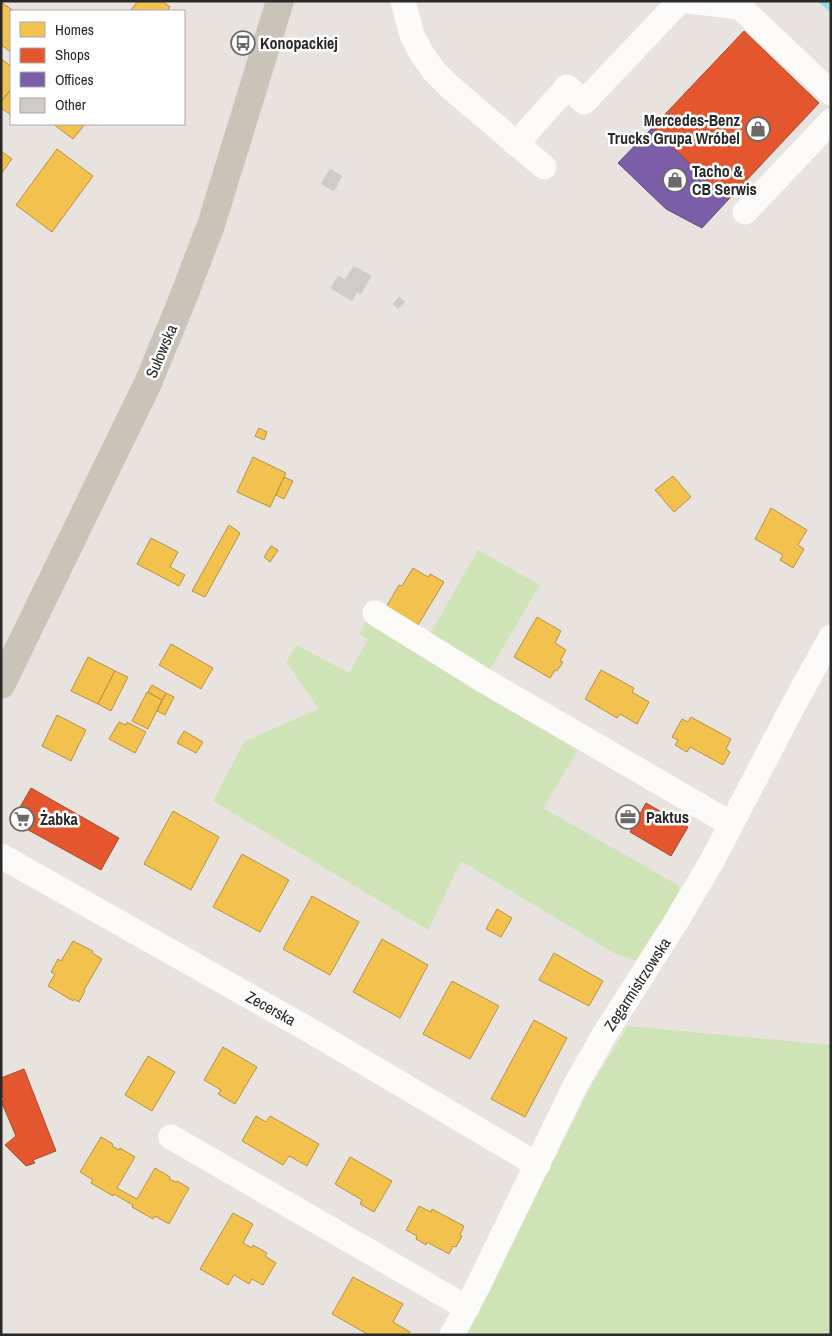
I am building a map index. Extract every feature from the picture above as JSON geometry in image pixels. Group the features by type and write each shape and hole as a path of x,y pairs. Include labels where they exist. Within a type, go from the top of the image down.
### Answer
{"main road":[{"name":"Sułowska","path":"1,685 148,383 181,303 211,225 280,1"}],"street":[{"path":"402,1 412,35 434,71 450,87 544,167"},
{"path":"516,144 567,87 584,102 680,1"},
{"path":"689,1 740,7 831,93"},
{"path":"745,212 831,121"},
{"path":"375,613 480,678 731,824"},
{"name":"Zegarmistrzowska","path":"452,1335 576,1086 604,1035 712,861 831,637"},
{"name":"Zecerska","path":"1,856 303,1026 538,1165"},
{"path":"171,1137 467,1308"}],"green space":[{"path":"478,550 540,585 490,669 430,634"},
{"path":"367,618 468,675 464,684 578,750 543,808 678,885 680,892 636,961 614,953 461,861 428,930 213,801 245,741 319,709 286,662 297,645 349,673 368,640 359,634"},
{"path":"628,1026 831,1045 831,1335 466,1335 591,1086"}],"building: Homes":[{"path":"138,1 162,1 170,7 168,10 131,10"},
{"path":"1,2 13,10 10,10 10,51 1,45"},
{"path":"1,59 10,65 10,90 1,102"},
{"path":"10,92 10,114 1,108 1,102"},
{"path":"54,125 84,125 73,139"},
{"path":"57,149 93,176 52,232 16,205"},
{"path":"1,151 12,159 1,174"},
{"path":"259,428 267,432 264,440 255,436"},
{"path":"253,457 286,473 270,507 237,492"},
{"path":"673,476 691,497 674,512 655,490"},
{"path":"284,477 293,481 284,499 276,495"},
{"path":"771,508 807,530 798,545 804,549 793,568 780,560 783,555 755,539"},
{"path":"229,525 240,533 205,597 192,591"},
{"path":"151,538 178,552 170,567 185,575 179,586 137,564"},
{"path":"271,546 278,550 270,562 264,557"},
{"path":"413,568 428,577 430,574 444,582 418,625 387,606 399,585 402,586"},
{"path":"537,617 561,631 555,643 566,650 560,661 563,662 550,678 514,657"},
{"path":"171,644 213,668 201,689 159,665"},
{"path":"88,657 115,671 98,704 71,691"},
{"path":"601,670 634,688 632,692 649,702 637,724 620,714 617,718 585,699"},
{"path":"115,671 128,677 111,711 98,704"},
{"path":"152,685 166,693 162,700 148,692"},
{"path":"147,692 162,700 148,729 132,721"},
{"path":"166,693 174,697 165,715 157,711"},
{"path":"57,715 86,730 71,761 42,746"},
{"path":"691,717 731,739 726,749 730,752 723,765 690,747 687,752 675,745 678,740 672,737 682,719 688,722"},
{"path":"119,722 126,725 127,722 146,732 135,753 109,739"},
{"path":"184,731 203,742 196,753 177,743"},
{"path":"173,811 219,837 191,890 144,864"},
{"path":"242,854 289,880 260,932 213,907"},
{"path":"312,896 359,922 330,975 283,949"},
{"path":"497,909 512,918 501,937 486,929"},
{"path":"382,939 428,965 400,1018 353,992"},
{"path":"73,941 93,951 92,953 102,959 79,1002 74,999 73,1001 48,986 55,974 51,972 58,959 61,961"},
{"path":"554,953 603,981 589,1006 539,980"},
{"path":"452,981 499,1006 470,1059 423,1034"},
{"path":"534,1020 567,1038 525,1117 491,1099"},
{"path":"223,1047 257,1067 235,1104 218,1094 221,1090 204,1080"},
{"path":"148,1056 175,1072 152,1111 125,1095"},
{"path":"256,1116 266,1122 270,1116 319,1144 307,1166 289,1156 283,1165 242,1141"},
{"path":"101,1137 113,1144 112,1146 119,1150 120,1148 135,1157 117,1188 137,1199 155,1168 170,1177 169,1179 189,1188 169,1224 155,1216 153,1219 114,1194 113,1196 91,1183 93,1180 80,1172"},
{"path":"350,1157 392,1181 374,1212 360,1204 362,1200 335,1184"},
{"path":"419,1206 431,1212 432,1209 464,1226 460,1235 462,1236 456,1247 453,1246 449,1254 427,1242 426,1245 416,1239 417,1236 406,1230"},
{"path":"233,1213 253,1224 243,1243 252,1248 253,1245 267,1253 265,1256 276,1263 263,1285 252,1279 249,1284 234,1275 228,1285 200,1269"},
{"path":"353,1277 403,1304 393,1322 410,1332 409,1335 369,1335 332,1314"}],"building: Shops":[{"path":"744,31 819,103 728,200 652,128"},
{"path":"31,788 119,838 101,870 12,821"},
{"path":"646,803 688,827 671,856 630,832"},
{"path":"24,1069 56,1151 33,1160 35,1163 26,1166 5,1145 16,1136 1,1101 4,1100 1,1093 1,1078"}],"building: Offices":[{"path":"652,128 728,200 702,228 666,209 618,163"}],"building: Other":[{"path":"330,169 342,176 334,191 321,184"},
{"path":"354,266 371,276 361,294 343,283"},
{"path":"338,276 345,280 339,293 331,288"},
{"path":"344,284 357,291 352,301 339,293"},
{"path":"399,297 405,302 398,309 393,304"}],"waterway":[{"path":"823,1 831,8"}],"place":[{"name":"Konopackiej","path":"243,43"},
{"name":"Mercedes-Benz Trucks Grupa Wróbel","path":"758,129"},
{"name":"Tacho & CB Serwis","path":"675,180"},
{"name":"Paktus","path":"628,817"},
{"name":"Żabka","path":"22,819"}]}
